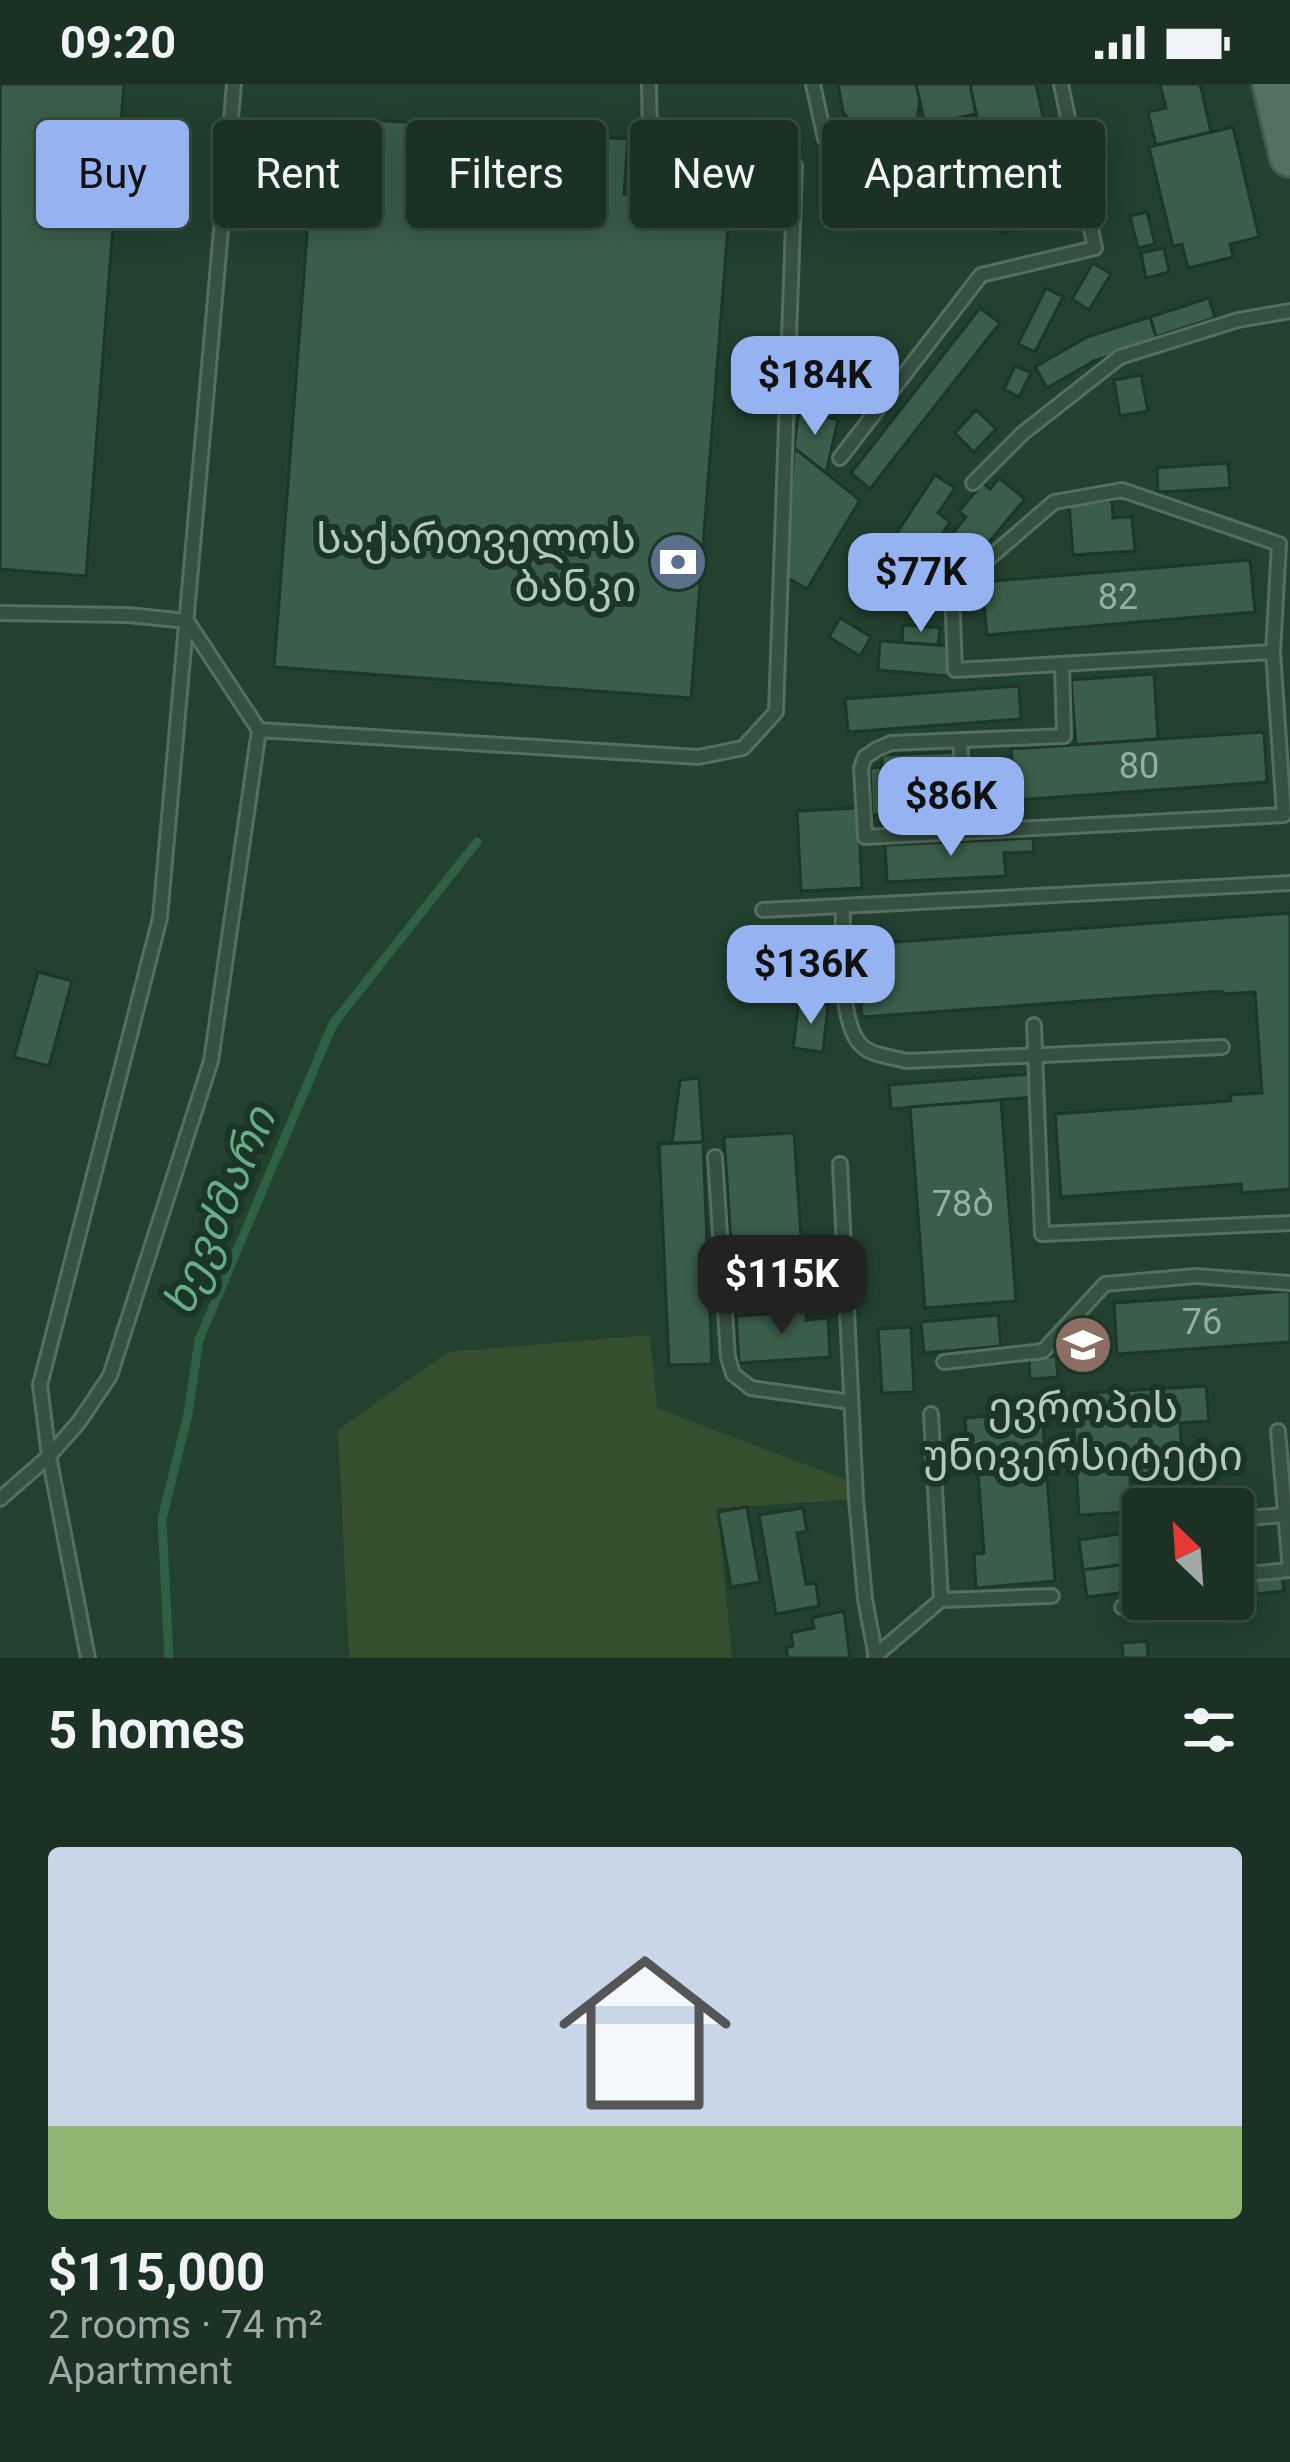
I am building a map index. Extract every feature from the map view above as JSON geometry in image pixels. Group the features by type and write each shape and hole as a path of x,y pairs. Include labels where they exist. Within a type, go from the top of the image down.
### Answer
{"main road":[{"path":"1273,84 1290,156"}],"lane":[{"path":"88,1658 40,1384 160,918 234,84"},
{"path":"260,730 698,757 743,748 776,712 795,166 650,142 649,84"},
{"path":"813,84 822,125"},
{"path":"840,458 981,275 1095,248 1061,84"},
{"path":"973,482 1023,433 1120,357 1238,320 1290,311"},
{"path":"1062,665 1064,736 891,743 866,757 861,768 865,838 1287,815 1274,652 1279,544 1122,490 1054,502 952,590 956,670 1274,652"},
{"path":"0,613 187,621"},
{"path":"0,1498 49,1456 110,1376 211,1060 260,730 187,621"},
{"path":"960,740 966,832"},
{"path":"764,910 1290,883"},
{"path":"842,906 844,984 851,1031 861,1046 907,1061 1222,1047"},
{"path":"1034,1025 1042,1234 1290,1223"},
{"path":"715,1157 733,1374 751,1388 851,1402"},
{"path":"840,1164 865,1599 876,1657"},
{"path":"944,1362 1043,1352 1106,1284 1196,1276 1290,1283"},
{"path":"931,1414 941,1600"},
{"path":"1254,1574 1289,1570 1278,1431"},
{"path":"1254,1517 1285,1515"},
{"path":"876,1657 941,1600 1052,1596"}],"green space":[{"path":"650,1335 657,1408 857,1484 856,1499 718,1508 732,1658 349,1658 338,1430 448,1352"}],"building":[{"path":"0,84 124,84 121,120 36,120 36,228 113,228 86,576 0,569"},
{"path":"838,84 916,84 917,120 849,120"},
{"path":"916,84 970,84 976,114 924,120"},
{"path":"970,84 1036,84 1044,120 977,120"},
{"path":"1160,84 1200,84 1211,132 1156,145 1148,112 1166,108"},
{"path":"382,120 406,122 406,228 606,228 606,137 628,139 624,194 630,194 630,228 728,228 691,698 274,667 308,228 382,228"},
{"path":"1233,127 1259,237 1230,244 1233,257 1188,268 1182,244 1173,246 1149,147"},
{"path":"1147,212 1155,244 1138,248 1130,216"},
{"path":"1164,248 1169,272 1146,278 1141,253"},
{"path":"1093,263 1111,274 1089,310 1072,299"},
{"path":"1046,288 1063,297 1035,352 1018,344"},
{"path":"1209,298 1215,318 1156,337 1150,317"},
{"path":"980,308 1000,323 870,489 851,473"},
{"path":"1150,317 1157,341 1094,361 1047,388 1035,367 1087,337"},
{"path":"1015,366 1031,373 1019,397 1004,389"},
{"path":"1141,375 1148,411 1120,416 1114,380"},
{"path":"799,410 838,420 826,473 794,448"},
{"path":"976,410 996,429 974,452 955,433"},
{"path":"794,448 860,500 807,589 785,576"},
{"path":"1228,463 1230,488 1158,492 1157,468"},
{"path":"935,475 955,488 938,513 950,522 918,570 927,575 906,606 866,580"},
{"path":"999,478 1025,499 978,555 952,534 966,517 959,511 983,483 990,489"},
{"path":"1112,500 1113,518 1132,517 1135,551 1073,555 1069,503"},
{"path":"1250,560 1255,612 987,635 982,582"},
{"path":"840,618 871,637 860,656 829,637"},
{"path":"903,625 940,628 938,645 902,643"},
{"path":"880,641 950,646 948,676 878,670"},
{"path":"1154,674 1158,739 1076,745 1071,680"},
{"path":"1019,686 1021,719 848,732 845,699"},
{"path":"1264,732 1267,782 1015,800 1011,749"},
{"path":"956,752 958,810 872,815 870,768 882,767 882,755"},
{"path":"858,808 862,888 801,891 797,811"},
{"path":"1033,838 1034,852 1004,853 1006,876 887,882 885,845"},
{"path":"1290,913 1290,1189 1242,1193 1241,1184 1061,1197 1055,1114 1231,1101 1230,1095 1262,1093 1255,992 862,1017 857,945"},
{"path":"38,972 72,981 49,1066 14,1057"},
{"path":"799,1002 828,1005 823,1052 793,1048"},
{"path":"1032,1074 1033,1097 891,1109 889,1085"},
{"path":"699,1078 703,1142 672,1143 680,1080"},
{"path":"1001,1100 1016,1301 925,1308 910,1107"},
{"path":"794,1133 806,1311 736,1316 724,1137"},
{"path":"703,1142 712,1364 669,1365 659,1144"},
{"path":"1290,1291 1290,1342 1117,1354 1114,1303"},
{"path":"806,1311 806,1320 828,1318 830,1357 739,1363 736,1316"},
{"path":"998,1315 1001,1346 924,1353 921,1322"},
{"path":"911,1327 914,1392 882,1393 878,1329"},
{"path":"1056,1356 1058,1377 1030,1379 1029,1358"},
{"path":"1206,1386 1209,1421 1180,1423 1183,1476 1130,1480 1130,1488 1122,1488 1122,1513 1079,1515 1072,1394"},
{"path":"1042,1412 1055,1581 976,1588 974,1554 984,1553 976,1445 967,1446 965,1418"},
{"path":"747,1507 760,1582 731,1587 718,1512"},
{"path":"803,1508 807,1531 797,1533 806,1584 816,1583 819,1606 776,1614 759,1515"},
{"path":"1122,1533 1122,1565 1083,1570 1079,1540"},
{"path":"1122,1565 1122,1593 1087,1597 1083,1570"},
{"path":"1282,1577 1284,1591 1257,1594 1255,1580"},
{"path":"844,1611 850,1658 788,1658 791,1633 814,1628 812,1618"},
{"path":"1147,1641 1148,1658 1123,1658 1122,1643"}],"waterway":[{"name":"ხევძმარი","path":"169,1658 162,1519 188,1414 199,1340 333,1024 477,842"}],"place":[{"name":"საქართველოს ბანკი","path":"678,562"},
{"name":"ევროპის უნივერსიტეტი","path":"1083,1345"}]}
